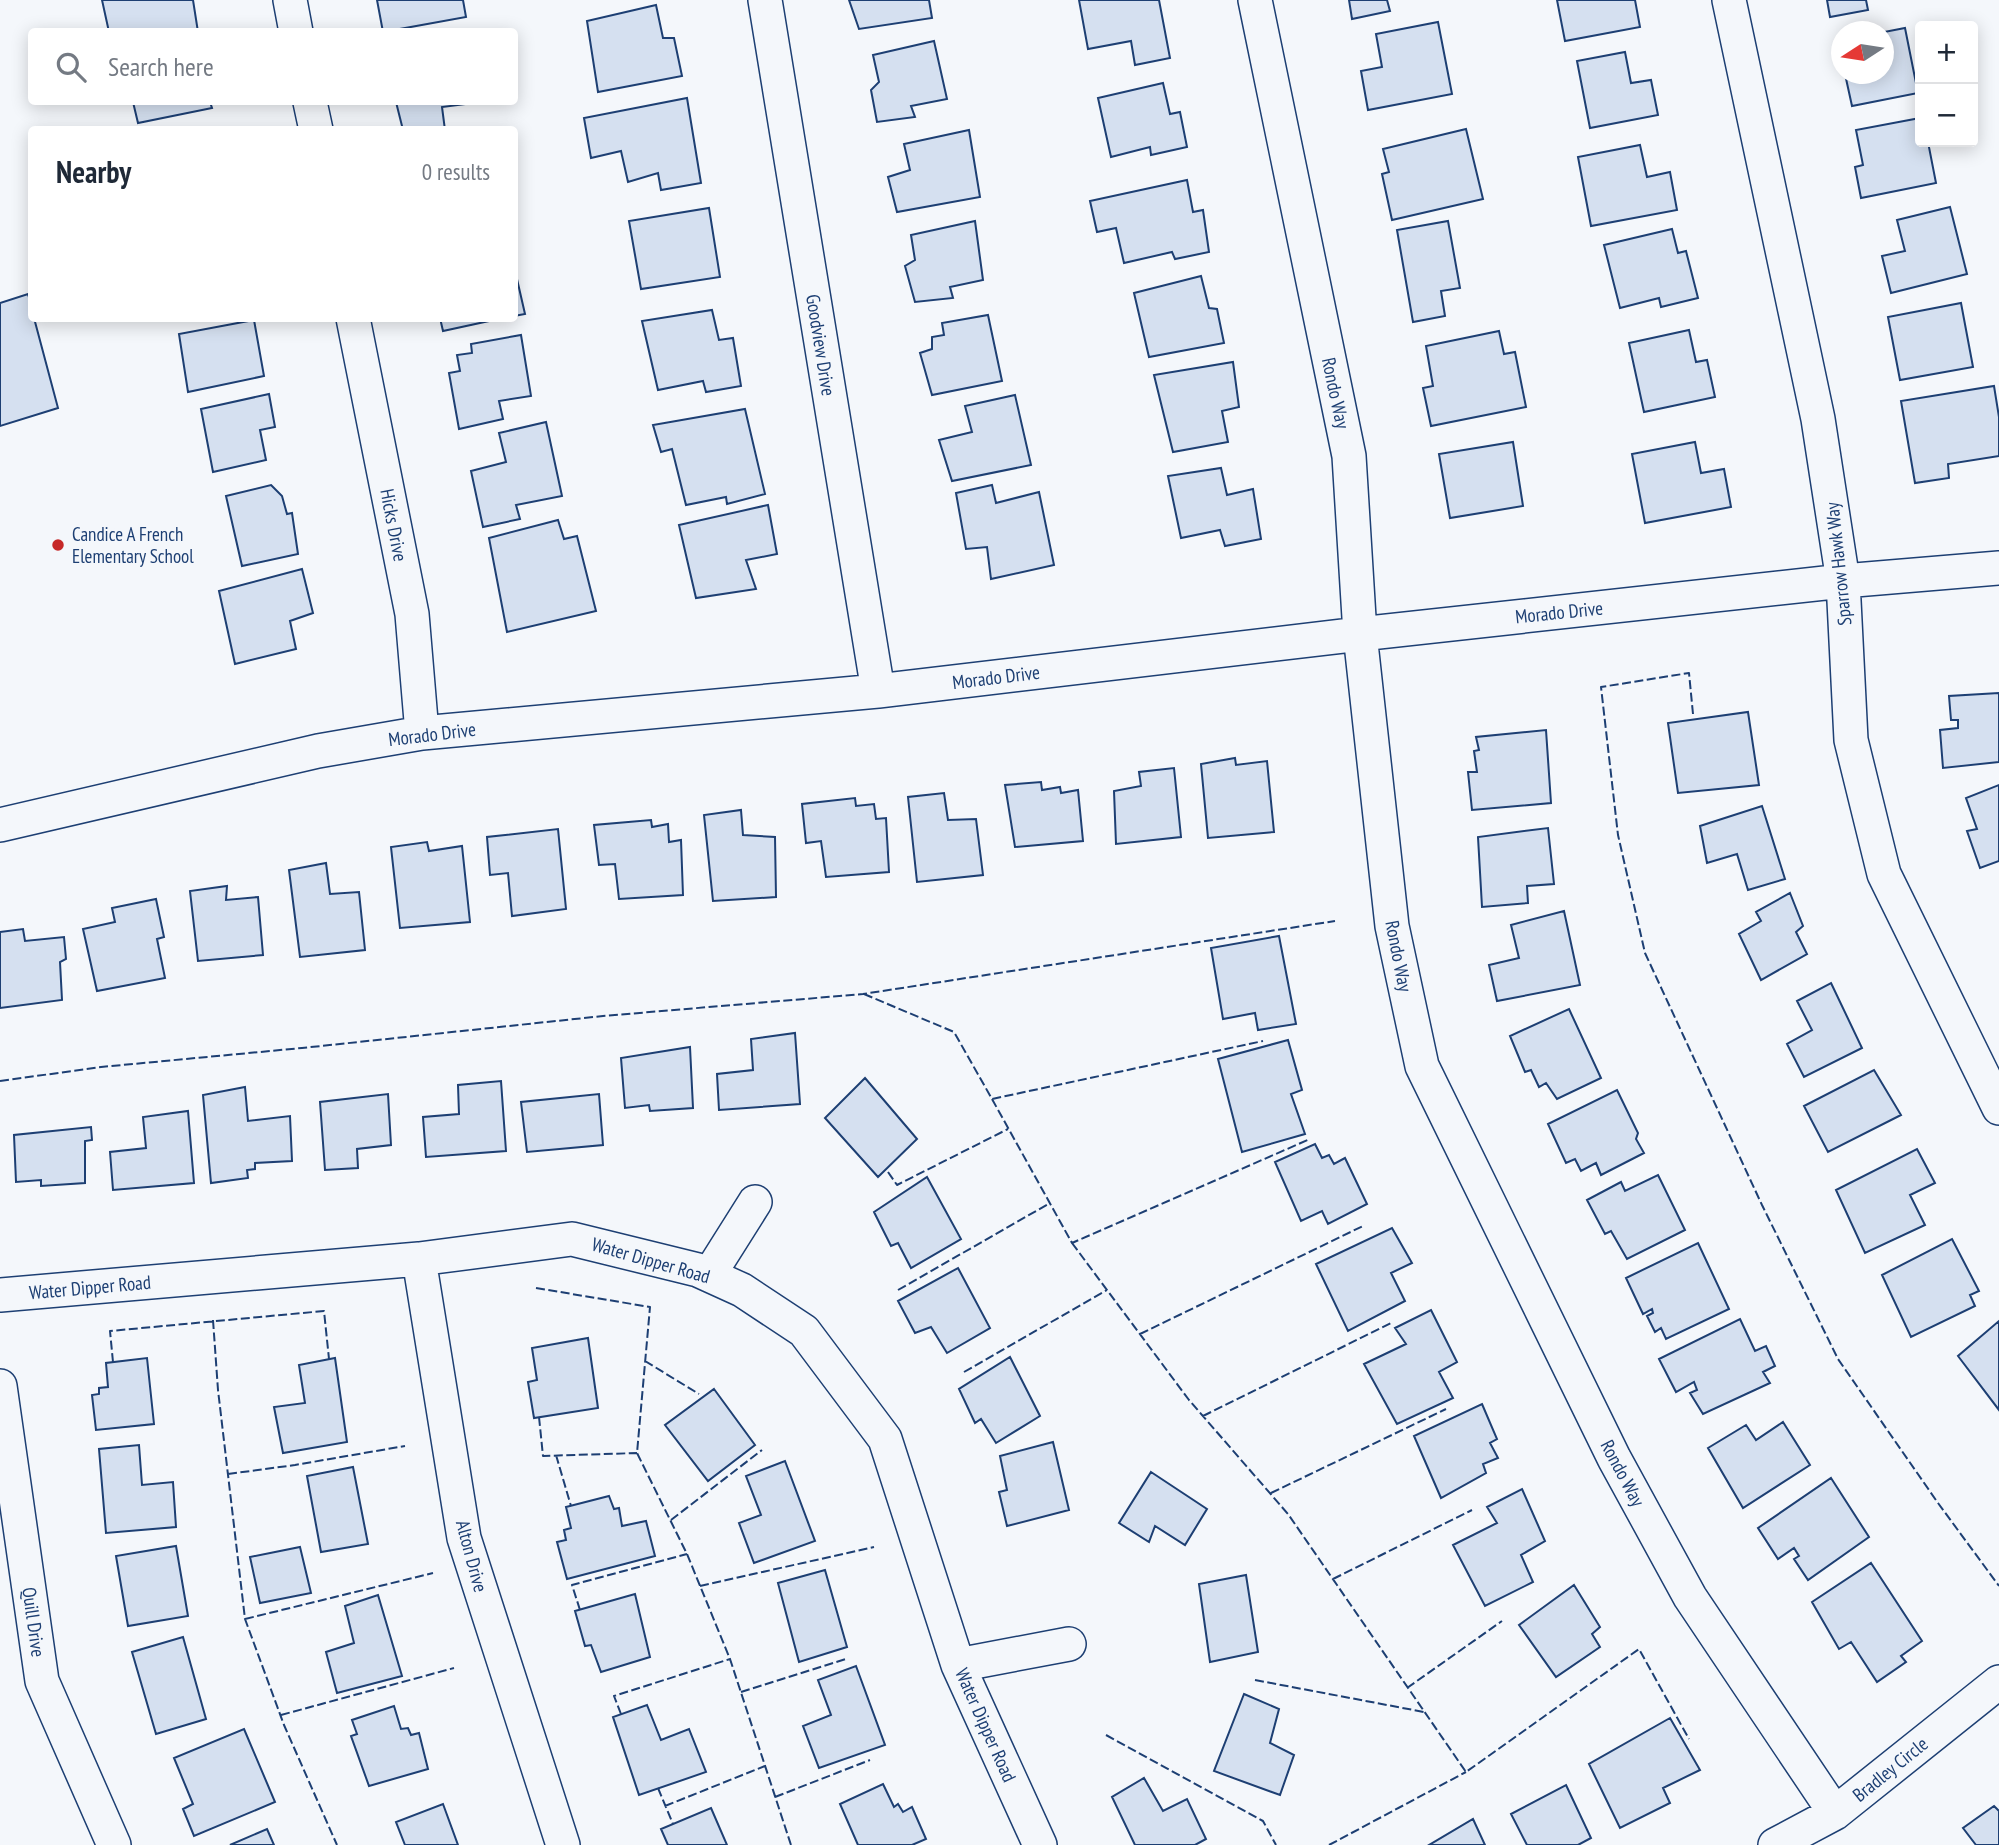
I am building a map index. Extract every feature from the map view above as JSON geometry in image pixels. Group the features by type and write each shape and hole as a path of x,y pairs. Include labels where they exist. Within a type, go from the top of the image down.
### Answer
{"street":[{"path":"290,0 295,28"},
{"name":"Goodview Drive","path":"765,0 878,691"},
{"name":"Rondo Way","path":"1255,0 1349,456 1360,634 1392,926 1422,1066 1614,1458 1690,1597 1835,1813"},
{"name":"Sparrow Hawk Way","path":"1729,0 1818,419 1843,581 1851,740 1884,874 1999,1108"},
{"path":"311,105 315,126"},
{"name":"Hicks Drive","path":"354,322 412,614 422,733"},
{"name":"Morado Drive","path":"0,825 318,751 422,733 878,691 1843,581 1999,568"},
{"path":"709,1275 755,1202"},
{"name":"Water Dipper Road","path":"0,1295 419,1259 572,1239 698,1270 742,1290 804,1331 885,1439 958,1665 1040,1845"},
{"name":"Alton Drive","path":"419,1259 464,1538 563,1845"},
{"name":"Quill Drive","path":"0,1386 42,1681 114,1845"},
{"path":"958,1665 1069,1644"},
{"name":"Bradley Circle","path":"1775,1845 1835,1813 1999,1682"}],"building":[{"path":"102,0 193,0 197,28 108,28"},
{"path":"377,0 463,0 466,17 405,28 382,28"},
{"path":"849,0 929,0 932,18 859,29"},
{"path":"1079,0 1159,0 1170,58 1135,65 1131,41 1088,49"},
{"path":"1349,0 1387,0 1390,11 1352,19"},
{"path":"1557,0 1635,0 1640,27 1565,41"},
{"path":"1827,0 1866,0 1868,10 1830,17"},
{"path":"656,5 663,38 674,38 682,76 598,92 587,21"},
{"path":"1438,22 1452,94 1368,110 1361,71 1382,67 1376,34"},
{"path":"1905,28 1915,78 1915,94 1852,106 1847,84 1894,84 1894,30"},
{"path":"934,41 947,99 911,106 915,117 877,122 871,90 879,82 873,55"},
{"path":"1625,52 1631,83 1651,80 1658,115 1590,128 1577,61"},
{"path":"1163,83 1170,114 1180,112 1187,147 1151,155 1150,147 1111,157 1098,98"},
{"path":"687,98 701,183 661,190 658,173 628,182 621,151 591,158 584,118"},
{"path":"134,105 211,105 212,108 138,123"},
{"path":"397,105 458,105 442,107 444,126 402,126"},
{"path":"1915,119 1915,147 1929,147 1936,183 1861,198 1855,167 1863,165 1856,130"},
{"path":"1466,129 1483,199 1392,220 1382,174 1389,172 1383,149"},
{"path":"969,130 980,197 897,212 888,177 910,170 904,144"},
{"path":"1640,145 1647,177 1670,172 1677,210 1591,226 1578,157"},
{"path":"1187,180 1193,212 1203,210 1209,252 1175,259 1172,252 1124,263 1116,228 1097,232 1090,201"},
{"path":"1950,207 1967,274 1891,293 1882,256 1905,251 1897,220"},
{"path":"709,208 720,277 641,289 629,221"},
{"path":"975,221 983,280 950,287 953,298 915,302 905,266 915,260 911,235"},
{"path":"1448,221 1460,288 1441,291 1445,316 1413,322 1397,230"},
{"path":"1672,229 1678,253 1686,251 1698,298 1661,307 1659,298 1620,308 1604,245"},
{"path":"1201,276 1209,308 1217,309 1224,343 1149,357 1134,293"},
{"path":"518,283 525,314 518,315"},
{"path":"28,294 28,322 35,322 58,408 0,426 0,303"},
{"path":"1961,303 1973,367 1900,380 1888,317"},
{"path":"712,310 719,340 733,338 741,386 706,392 703,381 658,390 642,321"},
{"path":"988,315 1002,381 932,395 920,353 932,349 932,337 944,335 942,323"},
{"path":"254,322 264,376 188,392 179,334"},
{"path":"441,322 485,322 443,331"},
{"path":"1689,330 1696,362 1707,360 1715,397 1644,412 1629,343"},
{"path":"1499,331 1504,354 1515,352 1526,407 1431,426 1423,388 1433,386 1426,346"},
{"path":"521,335 531,396 499,401 503,419 459,429 449,373 460,371 457,355 472,353 471,344"},
{"path":"1233,362 1239,407 1222,411 1228,442 1173,452 1154,375"},
{"path":"1994,386 1999,417 1999,456 1948,464 1949,478 1915,483 1901,401"},
{"path":"269,394 275,427 260,430 266,460 213,472 201,409"},
{"path":"1015,395 1031,465 952,481 939,440 972,432 965,406"},
{"path":"745,409 765,494 727,504 726,497 686,505 672,449 661,452 653,425"},
{"path":"546,422 562,496 516,505 520,519 483,527 471,471 506,462 499,433"},
{"path":"1513,442 1523,506 1450,518 1439,454"},
{"path":"1695,442 1701,473 1724,469 1731,507 1645,523 1632,454"},
{"path":"1221,468 1227,495 1253,489 1261,539 1225,546 1220,530 1181,538 1168,476"},
{"path":"271,485 282,496 287,514 292,513 298,554 242,566 226,496"},
{"path":"992,485 996,503 1039,492 1054,565 991,579 987,547 966,549 956,493"},
{"path":"768,505 777,554 746,560 756,589 696,598 679,525"},
{"path":"558,520 564,539 577,536 596,611 507,632 489,538"},
{"path":"302,569 313,613 290,621 296,649 235,664 219,591"},
{"path":"1999,693 1999,762 1943,768 1940,730 1958,728 1958,720 1951,720 1949,696"},
{"path":"1748,712 1759,785 1678,793 1668,723"},
{"path":"1546,730 1551,803 1472,810 1468,772 1477,772 1474,751 1479,750 1476,737"},
{"path":"1235,758 1236,765 1267,761 1274,832 1208,838 1201,764"},
{"path":"1174,768 1181,837 1116,844 1114,791 1141,786 1139,772"},
{"path":"1041,782 1042,790 1060,787 1061,793 1078,790 1083,841 1015,847 1005,785"},
{"path":"1999,785 1999,861 1980,868 1967,831 1977,829 1966,798"},
{"path":"944,793 948,820 976,819 983,875 917,882 908,797"},
{"path":"855,798 856,806 874,804 876,819 886,818 889,872 826,877 821,841 806,843 802,804"},
{"path":"1762,806 1785,879 1748,890 1737,854 1707,863 1700,826"},
{"path":"741,810 743,835 775,837 776,897 713,901 704,815"},
{"path":"651,820 652,827 668,824 669,842 681,840 683,895 619,899 615,864 599,865 594,825"},
{"path":"1548,828 1554,884 1527,886 1528,903 1482,907 1478,837"},
{"path":"558,829 566,909 512,916 508,873 490,875 487,837"},
{"path":"427,842 429,851 462,846 470,922 400,928 391,847"},
{"path":"326,863 330,894 359,892 365,950 300,957 289,870"},
{"path":"227,886 226,900 258,897 263,955 198,961 190,891"},
{"path":"1790,893 1803,926 1796,932 1807,954 1761,980 1739,934 1761,921 1756,912"},
{"path":"156,899 164,937 157,939 165,978 97,991 83,929 115,922 112,908"},
{"path":"1564,911 1580,985 1497,1001 1489,965 1519,958 1511,925"},
{"path":"23,929 25,941 64,937 66,959 60,962 62,1000 0,1008 0,932"},
{"path":"1279,936 1296,1024 1258,1030 1255,1013 1223,1019 1211,948"},
{"path":"1831,983 1862,1048 1804,1077 1787,1044 1812,1030 1797,1001"},
{"path":"1569,1009 1601,1078 1557,1099 1546,1083 1539,1087 1531,1070 1525,1072 1510,1036"},
{"path":"795,1033 800,1104 719,1110 717,1074 753,1070 751,1039"},
{"path":"1288,1040 1302,1090 1291,1094 1305,1134 1242,1152 1218,1059"},
{"path":"690,1047 693,1108 650,1111 649,1105 625,1108 621,1058"},
{"path":"1874,1070 1901,1115 1828,1152 1804,1106"},
{"path":"865,1078 917,1139 878,1177 825,1118"},
{"path":"501,1081 506,1151 426,1157 423,1117 459,1114 458,1085"},
{"path":"245,1087 248,1121 290,1116 292,1161 255,1163 255,1169 247,1170 248,1178 211,1183 203,1095"},
{"path":"1617,1090 1638,1133 1636,1139 1644,1153 1601,1175 1596,1163 1581,1171 1575,1159 1566,1163 1548,1124"},
{"path":"388,1094 391,1145 357,1149 358,1168 325,1170 320,1102"},
{"path":"599,1094 603,1145 527,1152 521,1102"},
{"path":"188,1111 194,1183 113,1190 110,1152 146,1148 143,1117"},
{"path":"91,1127 92,1140 85,1141 85,1183 41,1186 41,1180 16,1182 14,1135"},
{"path":"1315,1144 1322,1158 1329,1155 1334,1164 1345,1158 1367,1204 1328,1224 1322,1211 1301,1221 1275,1162"},
{"path":"1917,1149 1935,1183 1910,1195 1925,1225 1865,1253 1836,1190"},
{"path":"1658,1175 1685,1230 1627,1259 1611,1231 1605,1234 1587,1200 1621,1182 1625,1191"},
{"path":"927,1177 961,1239 911,1268 898,1243 891,1246 874,1212"},
{"path":"1392,1228 1412,1263 1391,1273 1405,1301 1348,1331 1316,1264"},
{"path":"1952,1239 1979,1291 1970,1295 1975,1306 1911,1337 1882,1275"},
{"path":"1698,1243 1729,1309 1666,1339 1661,1328 1655,1332 1647,1316 1653,1313 1652,1309 1643,1314 1626,1278"},
{"path":"958,1268 990,1328 947,1353 931,1327 915,1333 898,1301"},
{"path":"1431,1310 1457,1362 1439,1372 1453,1398 1397,1424 1364,1364 1406,1344 1395,1328"},
{"path":"1740,1319 1755,1351 1766,1346 1775,1366 1763,1372 1770,1383 1703,1414 1690,1393 1697,1390 1694,1382 1676,1392 1659,1359"},
{"path":"1999,1321 1999,1410 1958,1356"},
{"path":"588,1338 598,1408 534,1418 528,1382 537,1380 532,1348"},
{"path":"1010,1357 1040,1416 996,1443 981,1419 975,1423 959,1389"},
{"path":"147,1358 154,1424 96,1430 92,1395 99,1394 99,1388 108,1387 106,1363"},
{"path":"335,1358 347,1442 283,1453 274,1407 305,1403 299,1365"},
{"path":"714,1389 755,1445 708,1481 665,1425"},
{"path":"1482,1404 1497,1439 1490,1443 1498,1458 1483,1464 1486,1473 1441,1498 1414,1436"},
{"path":"1783,1422 1810,1465 1743,1508 1708,1448 1746,1425 1756,1440"},
{"path":"1053,1442 1069,1510 1007,1526 999,1492 1007,1490 1000,1456"},
{"path":"139,1445 142,1485 173,1482 176,1527 106,1533 99,1449"},
{"path":"785,1461 815,1541 754,1563 739,1523 761,1515 746,1476"},
{"path":"353,1467 368,1544 321,1552 307,1476"},
{"path":"1151,1472 1207,1509 1185,1545 1155,1526 1149,1542 1119,1523"},
{"path":"1831,1478 1869,1537 1808,1580 1794,1559 1799,1556 1794,1548 1778,1559 1758,1528"},
{"path":"1522,1489 1545,1541 1521,1555 1533,1582 1485,1606 1453,1545 1497,1523 1487,1507"},
{"path":"609,1496 614,1509 619,1508 622,1526 646,1521 655,1556 567,1579 557,1542 566,1540 564,1530 571,1528 566,1507"},
{"path":"176,1546 188,1616 128,1626 116,1556"},
{"path":"300,1547 311,1593 260,1603 250,1557"},
{"path":"1871,1563 1922,1641 1901,1656 1906,1662 1877,1682 1851,1642 1839,1649 1812,1602"},
{"path":"825,1570 847,1647 799,1662 778,1583"},
{"path":"1246,1575 1258,1652 1210,1662 1199,1584"},
{"path":"1574,1585 1600,1627 1592,1634 1600,1647 1556,1677 1519,1625"},
{"path":"635,1594 650,1657 601,1672 591,1645 585,1646 575,1611"},
{"path":"378,1595 402,1676 337,1693 326,1652 354,1643 345,1606"},
{"path":"183,1637 206,1719 156,1734 132,1652"},
{"path":"856,1666 885,1745 819,1768 803,1726 831,1715 818,1680"},
{"path":"1244,1694 1279,1709 1270,1743 1294,1755 1280,1795 1214,1771"},
{"path":"647,1705 661,1740 689,1729 706,1772 639,1795 613,1717"},
{"path":"394,1706 401,1729 408,1728 411,1735 419,1733 428,1769 369,1786 351,1736 357,1734 352,1720"},
{"path":"1670,1718 1700,1770 1663,1788 1670,1803 1620,1828 1589,1764"},
{"path":"244,1729 275,1802 194,1836 183,1809 193,1804 174,1758"},
{"path":"1144,1778 1163,1811 1187,1799 1206,1839 1195,1845 1135,1845 1112,1797"},
{"path":"883,1784 894,1807 898,1804 903,1812 912,1807 926,1839 912,1845 858,1845 840,1804"},
{"path":"1566,1785 1591,1838 1578,1845 1527,1845 1511,1814"},
{"path":"443,1804 458,1845 405,1845 396,1822"},
{"path":"1994,1806 1999,1811 1999,1845 1976,1845 1963,1828"},
{"path":"711,1808 727,1845 668,1845 661,1829"},
{"path":"1473,1819 1485,1845 1429,1845"},
{"path":"267,1829 274,1845 230,1845"}],"fence":[{"path":"1693,714 1689,673 1601,687 1618,835 1645,953 1762,1205 1838,1359 1999,1586"},
{"path":"0,1081 101,1067 603,1016 863,994 1335,921"},
{"path":"864,994 954,1032 992,1099 1263,1041"},
{"path":"992,1099 1072,1243 1310,1139"},
{"path":"888,1172 897,1185 1008,1129"},
{"path":"898,1290 1050,1203"},
{"path":"1140,1334 1365,1225"},
{"path":"1072,1243 1189,1400 1288,1514 1466,1772 1639,1649 1689,1739"},
{"path":"536,1288 650,1307 637,1453 687,1554 730,1659 791,1845"},
{"path":"964,1372 1107,1290"},
{"path":"113,1362 110,1331 324,1311 329,1359"},
{"path":"213,1320 218,1390 245,1619 284,1725 337,1845"},
{"path":"1203,1416 1393,1322"},
{"path":"645,1361 699,1394"},
{"path":"1271,1493 1446,1409"},
{"path":"539,1417 543,1456 637,1453"},
{"path":"228,1474 405,1446"},
{"path":"671,1520 762,1450"},
{"path":"556,1455 571,1506"},
{"path":"1333,1579 1472,1510"},
{"path":"700,1586 874,1547"},
{"path":"580,1610 572,1585 687,1554"},
{"path":"245,1619 433,1573"},
{"path":"1407,1688 1502,1621"},
{"path":"621,1714 614,1696 730,1659"},
{"path":"741,1692 846,1659"},
{"path":"281,1715 454,1668"},
{"path":"1255,1680 1424,1712"},
{"path":"1106,1735 1263,1821 1276,1845"},
{"path":"775,1797 870,1760"},
{"path":"665,1806 765,1766"},
{"path":"1329,1845 1466,1772"},
{"path":"658,1788 673,1824"}],"place":[{"name":"Candice A French Elementary School","path":"58,545"}]}
